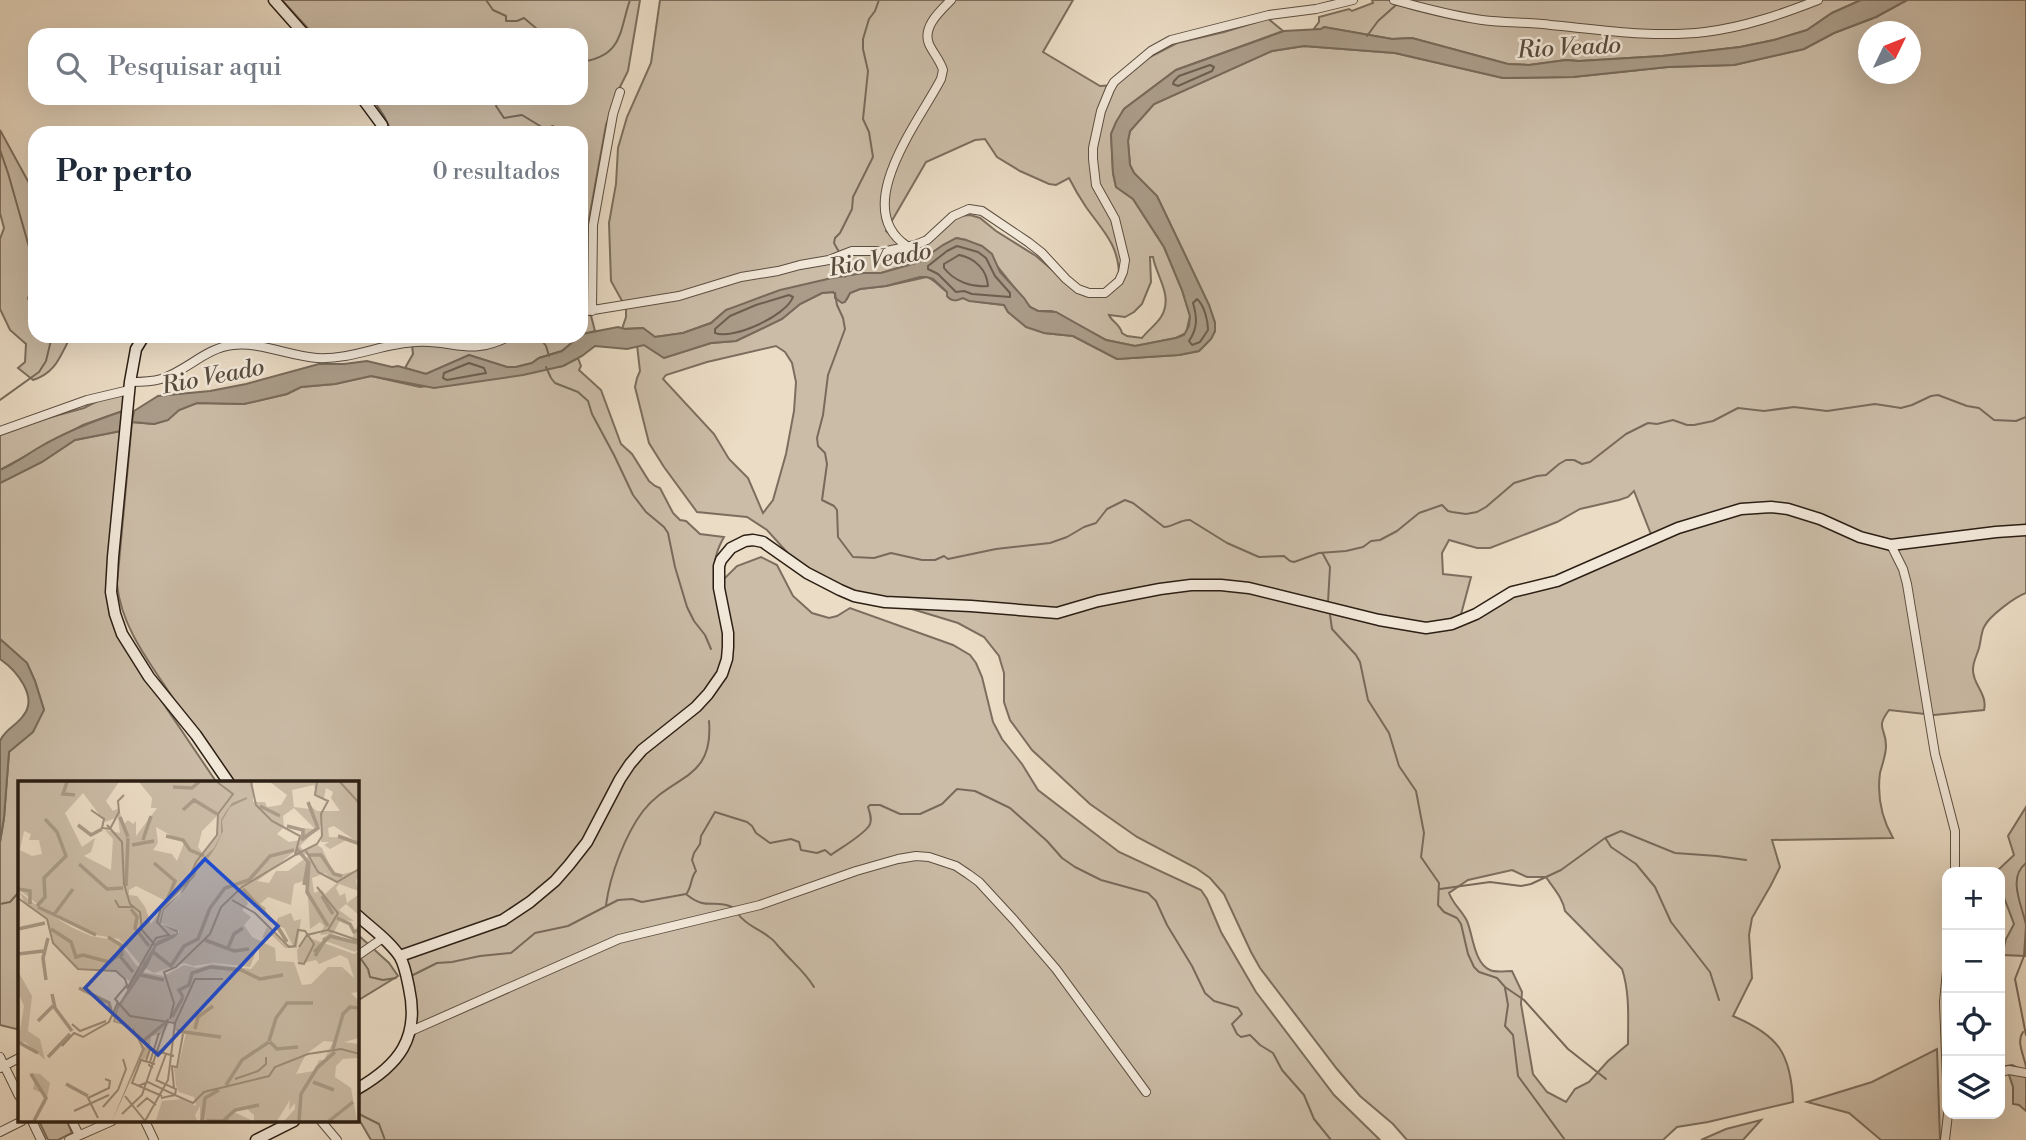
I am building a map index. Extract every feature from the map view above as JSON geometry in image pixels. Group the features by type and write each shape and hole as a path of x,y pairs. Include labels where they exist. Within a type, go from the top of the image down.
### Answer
{"street":[{"path":"274,0 300,28"},
{"path":"907,246 891,232 887,224 885,200 901,148 943,75 941,64 929,45 928,36 933,20 951,0"},
{"path":"588,311 679,296 741,276 829,260 852,251 887,251 915,245 927,240 959,212 969,209 977,209 989,215 1042,253 1078,289 1096,293 1109,290 1121,278 1125,260 1115,219 1096,185 1093,148 1101,111 1114,82 1151,51 1171,40 1269,15 1329,7 1353,0"},
{"path":"1394,0 1482,20 1681,33 1706,32 1759,21 1818,0"},
{"path":"592,311 595,207 613,114 620,92"},
{"path":"367,105 382,126"},
{"path":"140,343 136,349 129,386 113,557 111,592 115,614 135,657 228,781"},
{"path":"0,431 129,386 161,379 206,354 233,345 249,345 328,358 346,357 411,343"},
{"path":"431,343 483,347 493,343"},
{"path":"400,956 503,920 530,902 569,865 587,842 630,764 642,750 696,707 722,674 727,659 728,633 719,587 719,566 731,548 746,541 763,542 807,573 840,590 854,596 885,602 1057,613 1098,601 1160,589 1221,585 1249,588 1379,620 1426,628 1452,624 1476,614 1512,592 1558,580 1678,528 1741,509 1788,509 1880,544 1891,545 2026,530"},
{"path":"1891,545 1903,569 1909,593 1935,754 1955,831 1955,867"},
{"path":"411,1031 619,939 760,905 898,859 929,857 956,866 979,882 1056,969 1146,1092"},
{"path":"359,917 400,956 411,996 411,1031 401,1052 384,1071 359,1088"},
{"path":"359,955 383,938"},
{"path":"1945,993 1946,1056"},
{"path":"1,1063 18,1094"},
{"path":"2005,1071 2026,1073"},
{"path":"1945,1140 1947,1119"},
{"path":"0,1132 20,1122"},
{"path":"32,1122 41,1140"},
{"path":"72,1122 79,1135"},
{"path":"69,1140 110,1122"},
{"path":"145,1122 154,1140"},
{"path":"256,1140 292,1122"},
{"path":"322,1122 337,1140"}],"shaded area":[{"path":"282,0 640,0 628,71 606,125 588,224 588,126 389,126 377,105 588,105 588,28 308,28"},
{"path":"660,0 1073,0 1043,52 1100,86 1115,85 1146,59 1177,43 1224,32 1266,17 1283,31 1176,70 1124,109 1111,134 1116,187 1133,199 1164,247 1190,316 1186,333 1176,338 1135,346 1106,340 1052,311 1038,311 1030,307 997,266 966,240 957,238 919,262 881,273 832,278 726,310 711,323 683,333 655,337 643,328 622,329 626,308 611,281 609,223 616,184 618,148 627,117 651,63","holes":["985,139 997,157 1020,171 1049,184 1056,185 1069,178 1109,239 1116,256 1119,276 1099,294 1071,286 1036,256 980,218 970,215 959,216 914,245 903,244 886,231 926,162 975,140","1150,257 1153,257 1163,286 1165,309 1159,320 1142,338 1127,336 1109,315 1125,317 1142,304 1151,282"]},
{"path":"1372,0 1861,0 1832,13 1807,30 1740,47 1662,56 1566,60 1529,65 1508,64 1412,38 1392,39 1324,27 1313,30 1319,17 1349,9 1352,11 1373,3"},
{"path":"1907,0 2026,0 2026,593 1997,612 1983,629 1973,674 1984,699 1984,710 1934,715 1889,710 1885,716 1882,725 1886,749 1879,790 1883,815 1893,838 1772,840 1780,867 1752,918 1749,935 1752,978 1733,1016 1761,1031 1779,1048 1789,1071 1793,1102 1677,1127 1663,1140 1407,1140 1393,1124 1360,1096 1260,968 1224,894 1210,878 1137,837 1090,804 1032,750 1010,720 1004,702 1004,673 999,656 984,637 958,623 843,588 794,560 767,530 747,517 697,512 649,443 635,387 640,371 637,345 644,345 664,358 711,343 736,341 782,319 800,304 822,293 833,292 847,299 850,293 860,289 927,277 949,293 969,300 1004,305 1008,312 1044,333 1073,336 1117,359 1199,351 1211,339 1215,323 1157,196 1134,173 1130,165 1130,131 1154,104 1272,51 1304,46 1395,53 1503,78 1573,77 1668,67 1734,65 1804,49 1858,24 1858,84 1921,84 1921,21 1866,21","holes":["776,346 785,352 792,363 796,382 794,411 773,500 763,513 748,478 729,459 714,434 663,379 666,375 707,362","1634,491 1652,537 1553,582 1501,598 1459,622 1471,577 1443,574 1442,553 1449,540 1477,548 1490,548 1557,522 1580,509 1628,497","1512,870 1527,877 1546,877 1560,897 1565,911 1622,969 1625,978 1628,1044 1589,1082 1575,1089 1566,1102 1547,1092 1533,1074 1521,1004 1522,992 1512,971 1490,970 1480,961 1467,921 1449,893 1468,880"]},
{"path":"0,130 28,181 28,343 67,343 52,368 33,380 18,368 25,362 26,344 10,330 0,309 0,239 4,228 0,213"},
{"path":"588,304 595,331 588,333"},
{"path":"412,343 572,343 562,351 516,367 507,367 469,355 426,374 405,368 413,354"},
{"path":"578,358 581,366 579,370 601,390 621,444 632,454 649,481 660,488 673,513 700,534 724,537 716,556 714,577 725,578 737,566 761,557 777,565 793,596 812,613 829,618 850,608 953,645 970,655 982,677 993,722 1038,790 1119,852 1201,890 1221,932 1256,992 1334,1095 1380,1140 371,1140 359,1119 359,1092 382,1077 414,1024 400,961 359,921 359,781 229,781 146,658 124,615 117,584 132,422 154,424 167,420 179,410 197,403 244,404 287,394 301,387 335,384 371,376 420,387 563,366"},
{"path":"125,387 123,411 83,425 0,470 0,431 84,408"},
{"path":"121,431 107,588 136,663 216,781 18,781 16,1029 0,1025 0,842 9,752 44,710 27,663 0,639 0,483 42,462 75,440"},
{"path":"2026,807 2026,956 2005,955 2006,939 2014,924 2005,900 2005,867 2001,867 2014,855 2008,836"},
{"path":"359,936 389,963 398,976 359,1000"},
{"path":"1937,1049 1940,1140 1881,1140 1849,1113 1807,1102 1872,1082"},
{"path":"2012,1065 2026,1072 2026,1111 2013,1104 2013,1087 2006,1066"},
{"path":"1761,1120 1743,1140 1701,1140 1726,1129"},
{"path":"39,1122 67,1122 72,1133 58,1140 48,1140"}],"water":[{"path":"1861,0 1907,0 1804,49 1734,65 1668,67 1573,77 1503,78 1395,53 1304,46 1272,51 1154,104 1130,131 1130,165 1134,173 1157,196 1209,305 1215,331 1199,351 1117,359 1073,336 1044,333 1026,327 1008,312 1004,305 963,298 951,299 933,279 920,277 886,286 860,289 850,293 842,303 835,298 833,292 822,293 800,304 782,319 736,341 711,343 664,358 644,345 627,349 595,346 563,366 523,375 434,388 371,376 335,384 301,387 287,394 244,404 197,403 179,410 168,420 154,424 132,422 134,411 158,396 246,384 319,364 367,361 426,374 469,355 507,367 516,367 562,351 571,343 588,343 588,333 618,327 643,328 655,337 683,333 711,323 726,310 780,290 832,278 881,273 919,262 956,238 982,246 992,254 1000,272 1030,307 1038,311 1056,312 1106,340 1135,346 1176,338 1184,335 1189,326 1190,316 1182,290 1164,247 1133,199 1116,187 1111,134 1124,109 1176,70 1284,31 1324,27 1392,39 1412,38 1508,64 1529,65 1566,60 1662,56 1740,47 1807,30 1832,13"},
{"name":"Rio Veado","path":"123,411 121,431 75,440 42,462 0,483 0,470 58,437"},
{"path":"0,639 27,663 44,710 33,732 9,752 0,842 0,741 23,716 28,701 24,684 0,659"}],"waterway":[{"path":"486,0 493,10 506,16 506,21 524,18 536,28"},
{"path":"588,60 605,54 617,41 630,0"},
{"path":"839,252 834,243 835,238 852,209 853,197 873,157 869,132 863,119 868,71 863,39 879,0"},
{"path":"1367,36 1378,21 1396,5"},
{"path":"496,105 504,118 522,115 540,126"},
{"path":"0,150 28,243"},
{"path":"842,261 845,277"},
{"path":"835,293 845,329 828,375 817,438 827,464 822,500 837,510 838,537 853,557 874,558 891,553 935,560 944,556 948,559 996,549 1050,543 1096,523 1107,509 1125,500 1164,527 1190,520 1227,543 1259,557 1284,556 1294,562 1319,553 1363,547 1397,531 1419,513 1442,505 1452,512 1477,512 1514,483 1546,475 1566,460 1582,464 1590,462 1626,434 1648,423 1673,420 1694,425 1713,421 1738,408 1764,411 1794,407 1827,411 1875,404 1901,408 1938,395 1979,408 1994,420 2016,421 2026,417"},
{"path":"0,400 39,372 46,361 50,343"},
{"path":"544,343 549,356"},
{"path":"546,367 555,383 578,392 588,401 633,495 668,533 687,607 711,649"},
{"path":"1323,554 1330,567 1328,602"},
{"path":"1330,615 1332,629 1360,662 1368,700 1389,733 1399,766 1416,791 1424,833 1421,857 1439,883 1438,905 1461,924 1474,967 1479,972 1497,978 1524,1000 1568,1049 1606,1079"},
{"path":"606,905 615,868 630,832 654,799 698,766 709,741 709,721"},
{"path":"686,894 696,871 692,860 694,853 715,812 747,822 770,843 791,839 799,842 801,850 817,853 825,850 831,855 868,828 871,820 868,807 870,805 880,805 900,814 920,814 942,804 957,789 975,791 1010,808 1075,867 1101,880 1148,893 1156,901 1205,993 1214,1001 1238,1008 1242,1014 1232,1024 1237,1034 1241,1037 1250,1035 1273,1053 1282,1070 1304,1095 1314,1119 1331,1140"},
{"path":"1440,889 1490,882 1521,886 1531,884 1561,870 1605,838 1621,831 1675,853 1746,860"},
{"path":"1606,839 1611,847 1636,864 1655,887 1671,922 1710,972 1719,1000"},
{"path":"2026,863 2017,876 2017,884 2026,925"},
{"path":"0,904 10,902 18,893"},
{"path":"411,976 437,963 511,953 535,933 568,926 618,900 632,899 642,902 686,894 699,902 732,907"},
{"path":"738,914 745,922 772,940 814,987"},
{"path":"2026,926 2024,956 2015,979 2026,1035"},
{"path":"361,959 370,977 383,980 396,978"},
{"path":"1505,988 1508,1005 1505,1026 1513,1035 1518,1076 1565,1140"},
{"path":"2023,1032 2020,1044 2026,1067"},
{"path":"2026,1079 2026,1087"},
{"path":"359,1114 379,1124 385,1140"}]}
